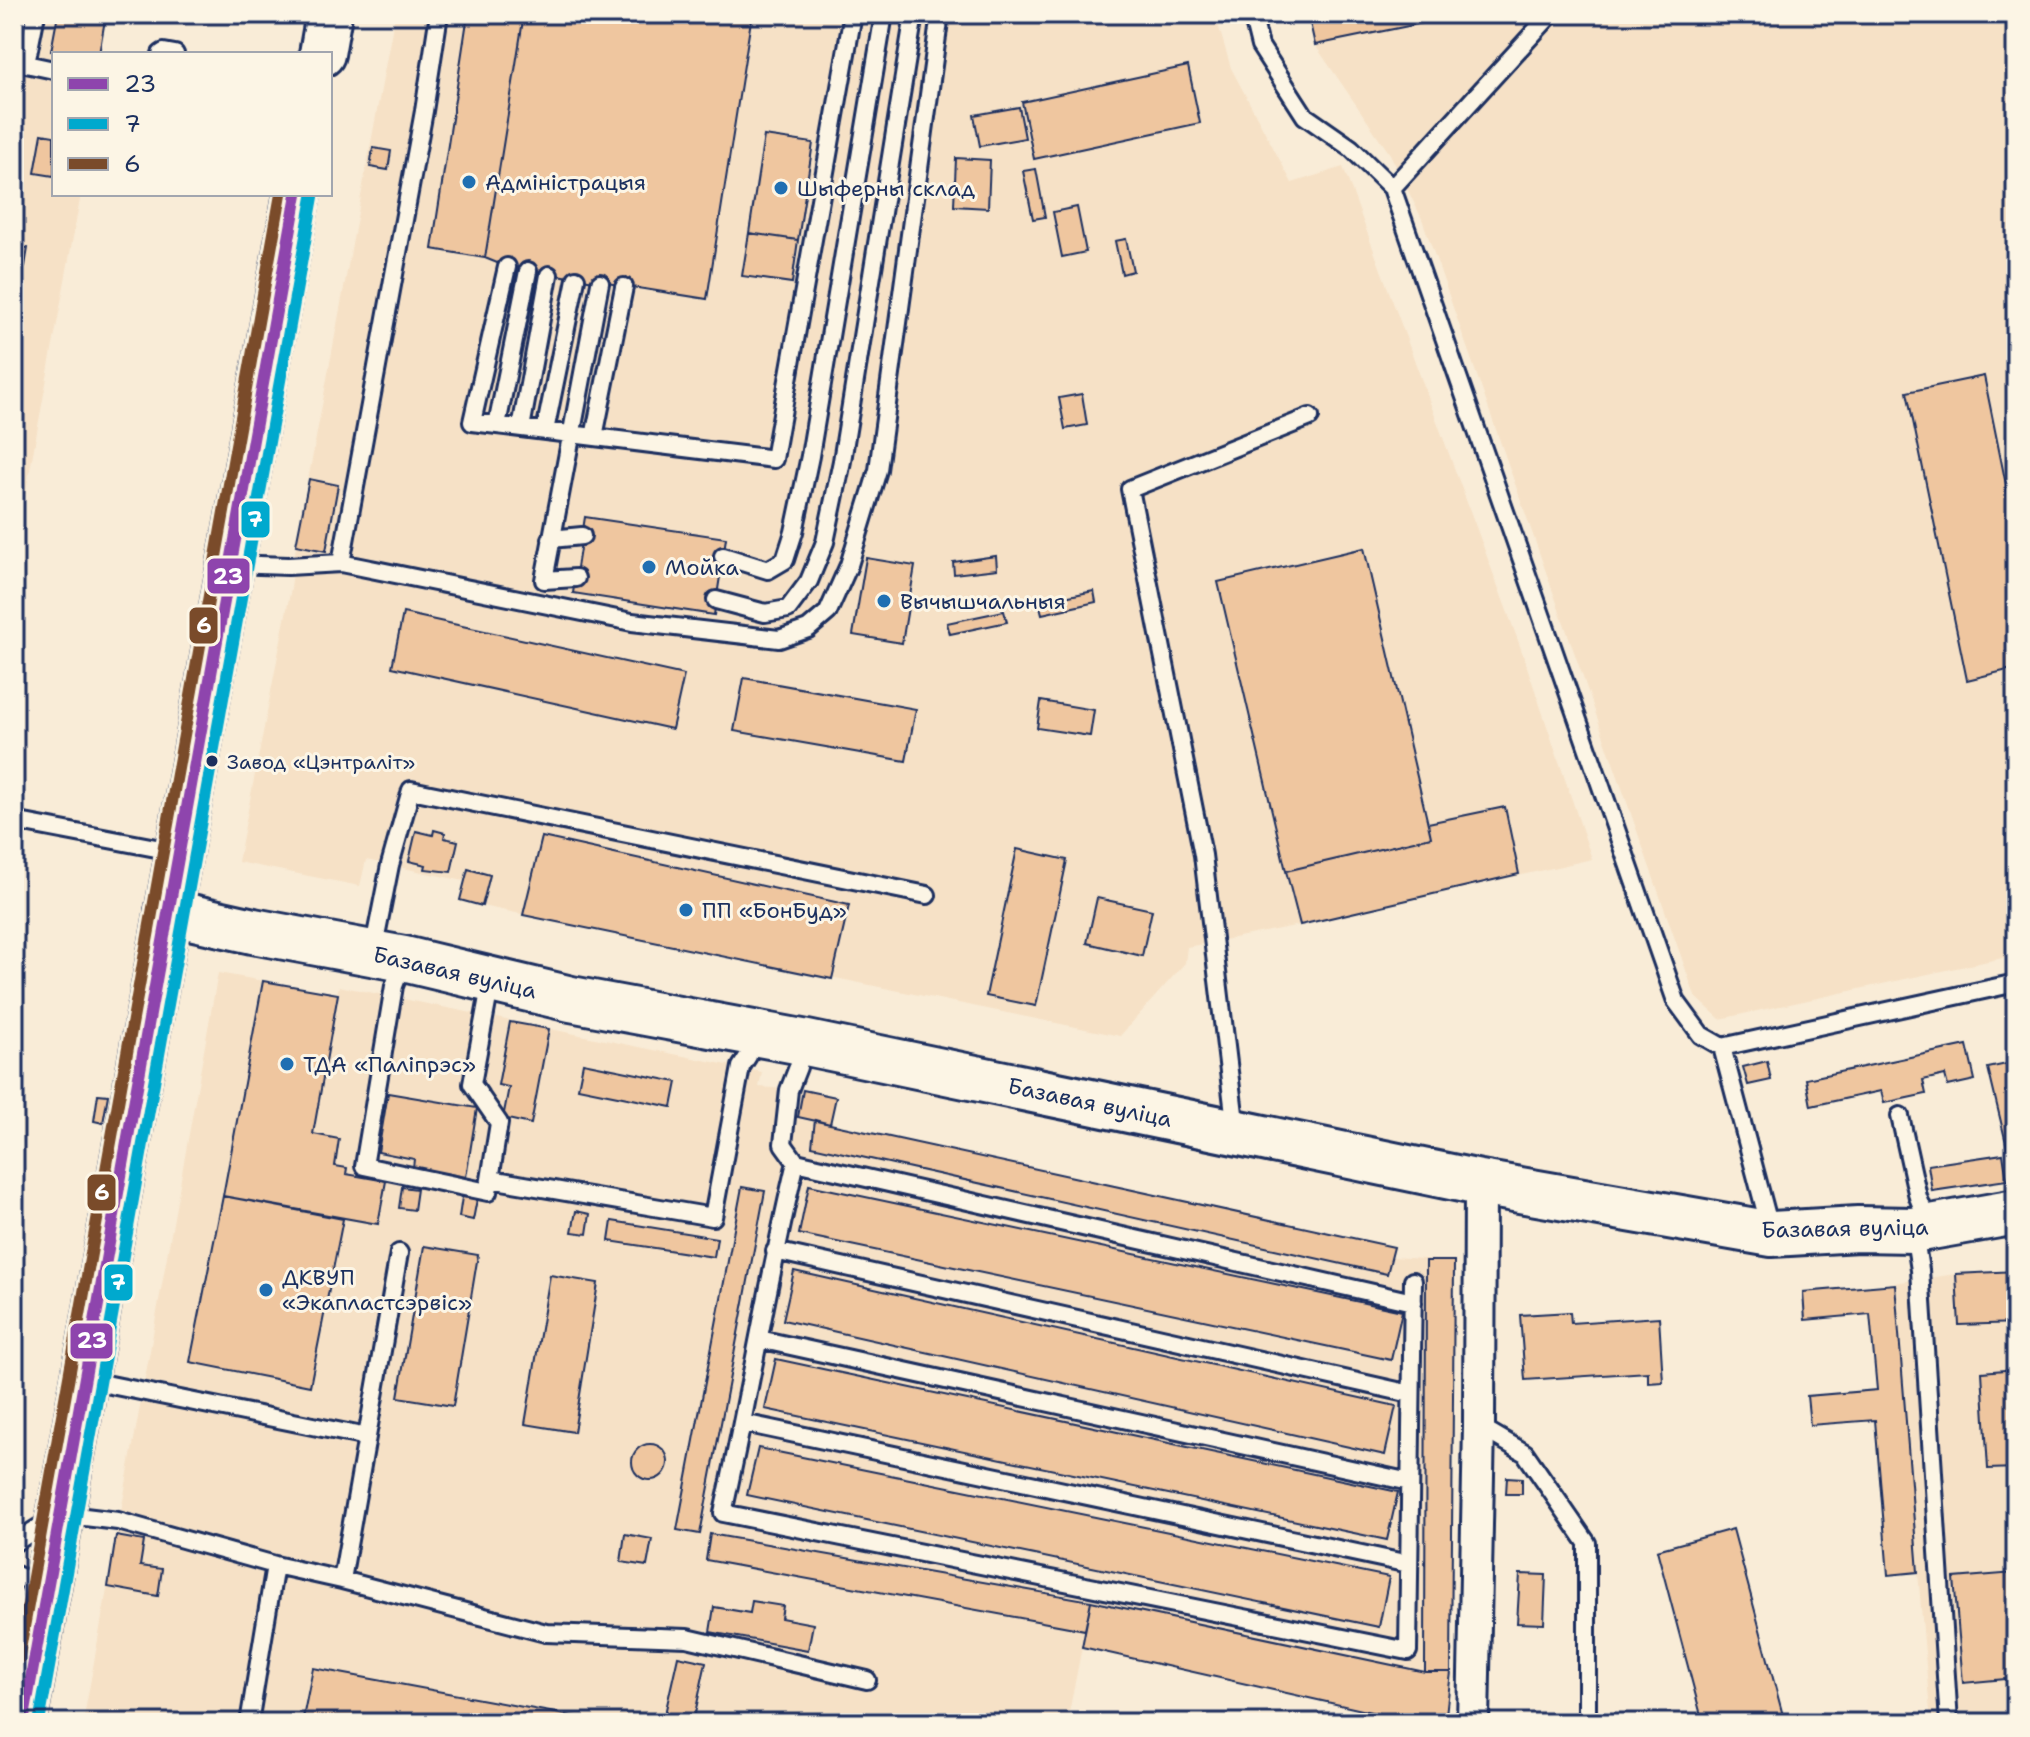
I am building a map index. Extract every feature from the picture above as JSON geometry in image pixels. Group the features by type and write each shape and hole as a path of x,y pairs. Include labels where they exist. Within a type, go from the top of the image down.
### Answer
{"street":[{"path":"322,52 329,14"},
{"path":"23,1723 297,196"},
{"name":"Базавая вуліца","path":"168,912 1480,1183 1772,1234 1922,1229 2016,1212"},
{"path":"1473,1723 1480,1183"}],"lane":[{"path":"36,14 26,64 52,70"},
{"path":"341,563 439,14"},
{"path":"507,267 472,422 774,459 853,14"},
{"path":"723,556 768,570 785,560 794,532 810,456 884,14"},
{"path":"716,600 765,613 788,609 809,581 825,542 842,461 914,14"},
{"path":"233,564 288,566 341,563 632,622 779,639 808,629 828,612 849,565 878,470 940,14"},
{"path":"1252,14 1260,46 1305,116 1351,148 1392,188 1676,1001 1701,1035 1722,1047 2016,983"},
{"path":"1392,188 1551,14"},
{"path":"497,425 528,271"},
{"path":"521,428 549,275"},
{"path":"545,431 576,279"},
{"path":"576,578 544,580 600,283"},
{"path":"594,437 624,287"},
{"path":"1236,1132 1203,855 1130,489 1310,417"},
{"path":"551,539 582,536"},
{"path":"491,981 472,1084 499,1123 488,1192 364,1166 394,986 388,956 390,865 411,790 927,895"},
{"path":"14,821 179,852"},
{"path":"490,1179 713,1217 741,1067 748,1056 752,1033"},
{"path":"802,1042 798,1067 789,1090 783,1144 796,1162 1413,1302"},
{"path":"1722,1047 1772,1234"},
{"path":"1900,1116 1922,1229 1920,1270 1949,1723"},
{"path":"796,1162 775,1251 723,1513 1408,1651 1413,1281"},
{"path":"775,1251 1411,1394"},
{"path":"342,1580 399,1253"},
{"path":"759,1339 1410,1482"},
{"path":"84,1380 367,1437"},
{"path":"743,1423 1409,1564"},
{"path":"1479,1426 1525,1453 1587,1543 1587,1723"},
{"path":"14,1543 60,1514 118,1521 275,1565 546,1633 687,1638 867,1680"},
{"path":"249,1723 275,1565"},
{"path":"14,1574 35,1584 44,1607"}],"shaded area":[{"path":"14,14 106,14 99,52 52,52 52,196 81,196 14,556"},
{"path":"395,14 1215,14 1231,68 1292,183 1343,167 1520,646 1592,859 1300,925 1187,947 1185,963 1120,1036 482,906 460,900 464,881 366,860 360,886 238,862"},
{"path":"1308,14 2007,14 2016,52 2016,811 2008,814 2016,857 2016,955 1720,1019 1695,996 1422,219 1390,154 1315,45"},
{"path":"218,973 337,994 339,986 762,1072 759,1087 803,1090 836,1097 831,1124 1394,1247 1392,1257 1454,1261 1451,1672 1425,1672 1091,1601 1067,1723 83,1723"},
{"path":"2016,1271 2016,1723 1931,1723 1893,1283 1956,1274"}],"building":[{"path":"58,14 106,14 99,52 51,51"},
{"name":"Адміністрацыя","path":"468,14 524,14 485,258 432,249"},
{"path":"524,14 752,14 707,299 507,267 485,258"},
{"path":"1308,14 1467,14 1315,45"},
{"path":"1188,66 1200,123 1034,159 1022,102"},
{"path":"1019,107 1025,138 980,146 974,115"},
{"path":"42,134 52,136 52,176 35,173"},
{"name":"Шыферны склад","path":"764,136 813,143 798,240 749,233"},
{"path":"373,148 391,151 388,170 370,167"},
{"path":"956,158 990,160 988,208 954,206"},
{"path":"1036,169 1045,217 1033,219 1023,171"},
{"path":"1077,207 1086,252 1062,257 1053,212"},
{"path":"749,233 798,240 792,283 742,276"},
{"path":"1126,239 1133,271 1122,274 1115,241"},
{"path":"14,246 28,248 25,266 14,264"},
{"path":"1984,376 2016,534 2016,668 1967,680 1907,392"},
{"path":"1082,394 1087,425 1065,429 1059,398"},
{"path":"309,479 338,485 326,551 296,545"},
{"name":"Мойка","path":"585,517 726,538 714,615 573,593"},
{"path":"1364,548 1431,837 1286,871 1218,582"},
{"path":"996,556 997,569 954,574 953,562"},
{"name":"Вычышчальныя","path":"866,558 915,566 902,643 853,635"},
{"path":"1094,591 1096,602 1042,614 1039,602"},
{"path":"1004,611 1007,622 950,634 947,623"},
{"path":"403,613 684,675 672,729 392,667"},
{"path":"744,678 916,709 906,761 734,731"},
{"path":"1041,701 1094,710 1090,736 1037,728"},
{"path":"1505,807 1519,874 1300,925 1286,871 1431,837 1428,823"},
{"path":"434,830 445,833 444,838 458,841 451,872 425,869 426,865 409,861 416,831 433,835"},
{"name":"ПП «БонБуд»","path":"542,837 849,905 832,979 523,915"},
{"path":"1017,849 1067,860 1036,1006 986,996"},
{"path":"468,869 490,875 482,906 460,900"},
{"path":"1097,898 1152,910 1142,956 1087,943"},
{"name":"ТДА «Паліпрэс»","path":"263,981 338,994 313,1134 339,1139 335,1166 347,1168 346,1174 386,1181 378,1224 223,1196"},
{"path":"510,1022 549,1029 531,1124 503,1118 509,1087 498,1085"},
{"path":"1967,1045 1975,1080 1948,1086 1945,1075 1923,1080 1926,1094 1884,1103 1881,1091 1811,1106 1806,1079"},
{"path":"1767,1061 1771,1080 1748,1085 1743,1067"},
{"path":"2016,1062 2016,1145 2007,1147 1988,1068"},
{"path":"583,1063 677,1082 672,1107 578,1088"},
{"path":"803,1090 836,1097 830,1124 798,1117"},
{"path":"388,1093 477,1108 466,1177 413,1168 414,1159 378,1152"},
{"path":"98,1094 108,1095 103,1123 94,1121"},
{"path":"815,1120 1394,1247 1387,1274 812,1146"},
{"path":"2003,1154 2007,1180 1932,1191 1928,1165"},
{"path":"809,1185 1402,1311 1391,1360 799,1234"},
{"path":"402,1187 417,1189 414,1210 399,1208"},
{"path":"742,1187 765,1191 700,1534 677,1530"},
{"name":"ДКВУП «Экапластсэрвіс»","path":"223,1196 343,1219 310,1386 190,1362"},
{"path":"462,1197 477,1199 473,1220 459,1217"},
{"path":"576,1211 590,1214 587,1234 572,1232"},
{"path":"612,1221 717,1238 714,1257 609,1241"},
{"path":"424,1246 478,1255 453,1406 398,1397"},
{"path":"1426,1261 1454,1261 1451,1672 1425,1672"},
{"path":"794,1271 1396,1406 1385,1455 783,1320"},
{"path":"2016,1271 2016,1323 1959,1325 1956,1274"},
{"path":"550,1275 598,1283 574,1432 525,1424"},
{"path":"1895,1284 1918,1572 1888,1575 1875,1420 1810,1425 1807,1396 1877,1390 1870,1314 1805,1320 1803,1292"},
{"path":"1570,1312 1571,1323 1659,1317 1663,1382 1648,1383 1648,1372 1525,1380 1520,1315"},
{"path":"776,1359 1398,1492 1387,1540 765,1409"},
{"path":"2016,1369 2016,1468 1988,1469 1982,1372"},
{"path":"650,1444 663,1449 668,1462 663,1475 650,1480 637,1475 632,1462 637,1449"},
{"path":"758,1448 1389,1577 1379,1627 747,1495"},
{"path":"1507,1477 1522,1478 1522,1494 1506,1494"},
{"path":"1733,1529 1785,1723 1703,1723 1657,1550"},
{"path":"625,1534 652,1539 647,1566 621,1562"},
{"path":"710,1534 1091,1601 1085,1630 706,1560"},
{"path":"116,1536 144,1541 140,1566 162,1569 158,1596 108,1587"},
{"path":"2015,1573 2016,1678 1963,1683 1954,1578"},
{"path":"1520,1574 1546,1575 1544,1624 1517,1623"},
{"path":"752,1601 783,1606 781,1618 813,1624 808,1650 710,1632 714,1607 750,1613"},
{"path":"1091,1601 1425,1672 1451,1672 1445,1723 1420,1723 1082,1647"},
{"path":"678,1656 706,1662 693,1723 663,1723"},
{"path":"313,1668 609,1723 302,1723"}],"transit line":[{"name":"6","path":"14,1683 281,196"},
{"name":"23","path":"23,1723 297,196"},
{"name":"7","path":"39,1723 313,197"}],"place":[{"name":"Адміністрацыя","path":"469,182"},
{"name":"Шыферны склад","path":"781,188"},
{"name":"Мойка","path":"649,567"},
{"name":"Вычышчальныя","path":"884,601"},
{"name":"Завод «Цэнтраліт»","path":"212,761"},
{"name":"ПП «БонБуд»","path":"686,910"},
{"name":"ТДА «Паліпрэс»","path":"287,1064"},
{"name":"ДКВУП «Экапластсэрвіс»","path":"266,1290"}]}
